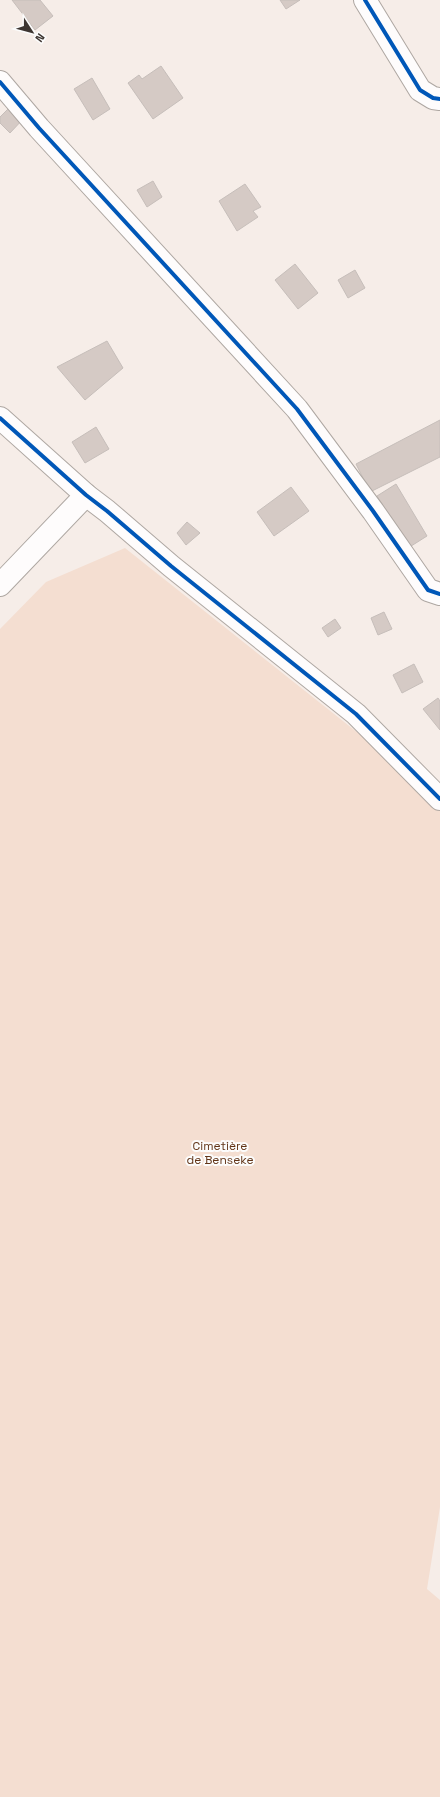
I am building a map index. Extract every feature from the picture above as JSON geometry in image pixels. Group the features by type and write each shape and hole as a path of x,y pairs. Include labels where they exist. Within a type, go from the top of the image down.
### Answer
{"street":[{"path":"365,0 420,90 433,98 440,99"},
{"path":"0,82 39,128 297,409 373,511 428,590 440,594"},
{"path":"0,418 86,495 183,576 346,705 440,798"},
{"path":"0,585 86,495"}],"green space":[{"name":"Cimetière de Benseke","path":"125,548 440,798 440,1507 427,1589 440,1600 440,1797 0,1797 0,629 46,582"}],"building":[{"path":"12,0 40,0 53,16 35,30"},
{"path":"280,0 300,0 286,9"},
{"path":"161,66 183,98 153,119 128,83 139,75 142,79"},
{"path":"92,78 110,109 93,120 74,89"},
{"path":"12,105 24,118 10,133 0,123 0,117"},
{"path":"153,181 162,197 147,207 137,190"},
{"path":"245,184 261,207 253,211 258,217 237,231 219,201"},
{"path":"295,264 318,293 298,309 275,280"},
{"path":"355,270 365,288 348,298 338,280"},
{"path":"107,341 123,368 85,400 57,367"},
{"path":"440,420 440,457 370,492 356,464"},
{"path":"96,427 109,449 85,463 72,442"},
{"path":"396,484 427,536 408,548 377,496"},
{"path":"291,487 309,511 274,536 257,512"},
{"path":"187,522 200,533 186,545 177,533"},
{"path":"384,612 392,629 378,635 371,618"},
{"path":"335,619 341,628 328,637 322,628"},
{"path":"414,664 423,682 402,693 393,675"},
{"path":"438,698 440,701 440,730 423,709"}],"cycle path":[{"path":"365,0 420,90 433,98 440,99"},
{"path":"0,82 39,128 297,409 373,511 428,590 440,594"},
{"path":"0,418 86,495 171,566 356,714 440,799"}]}
